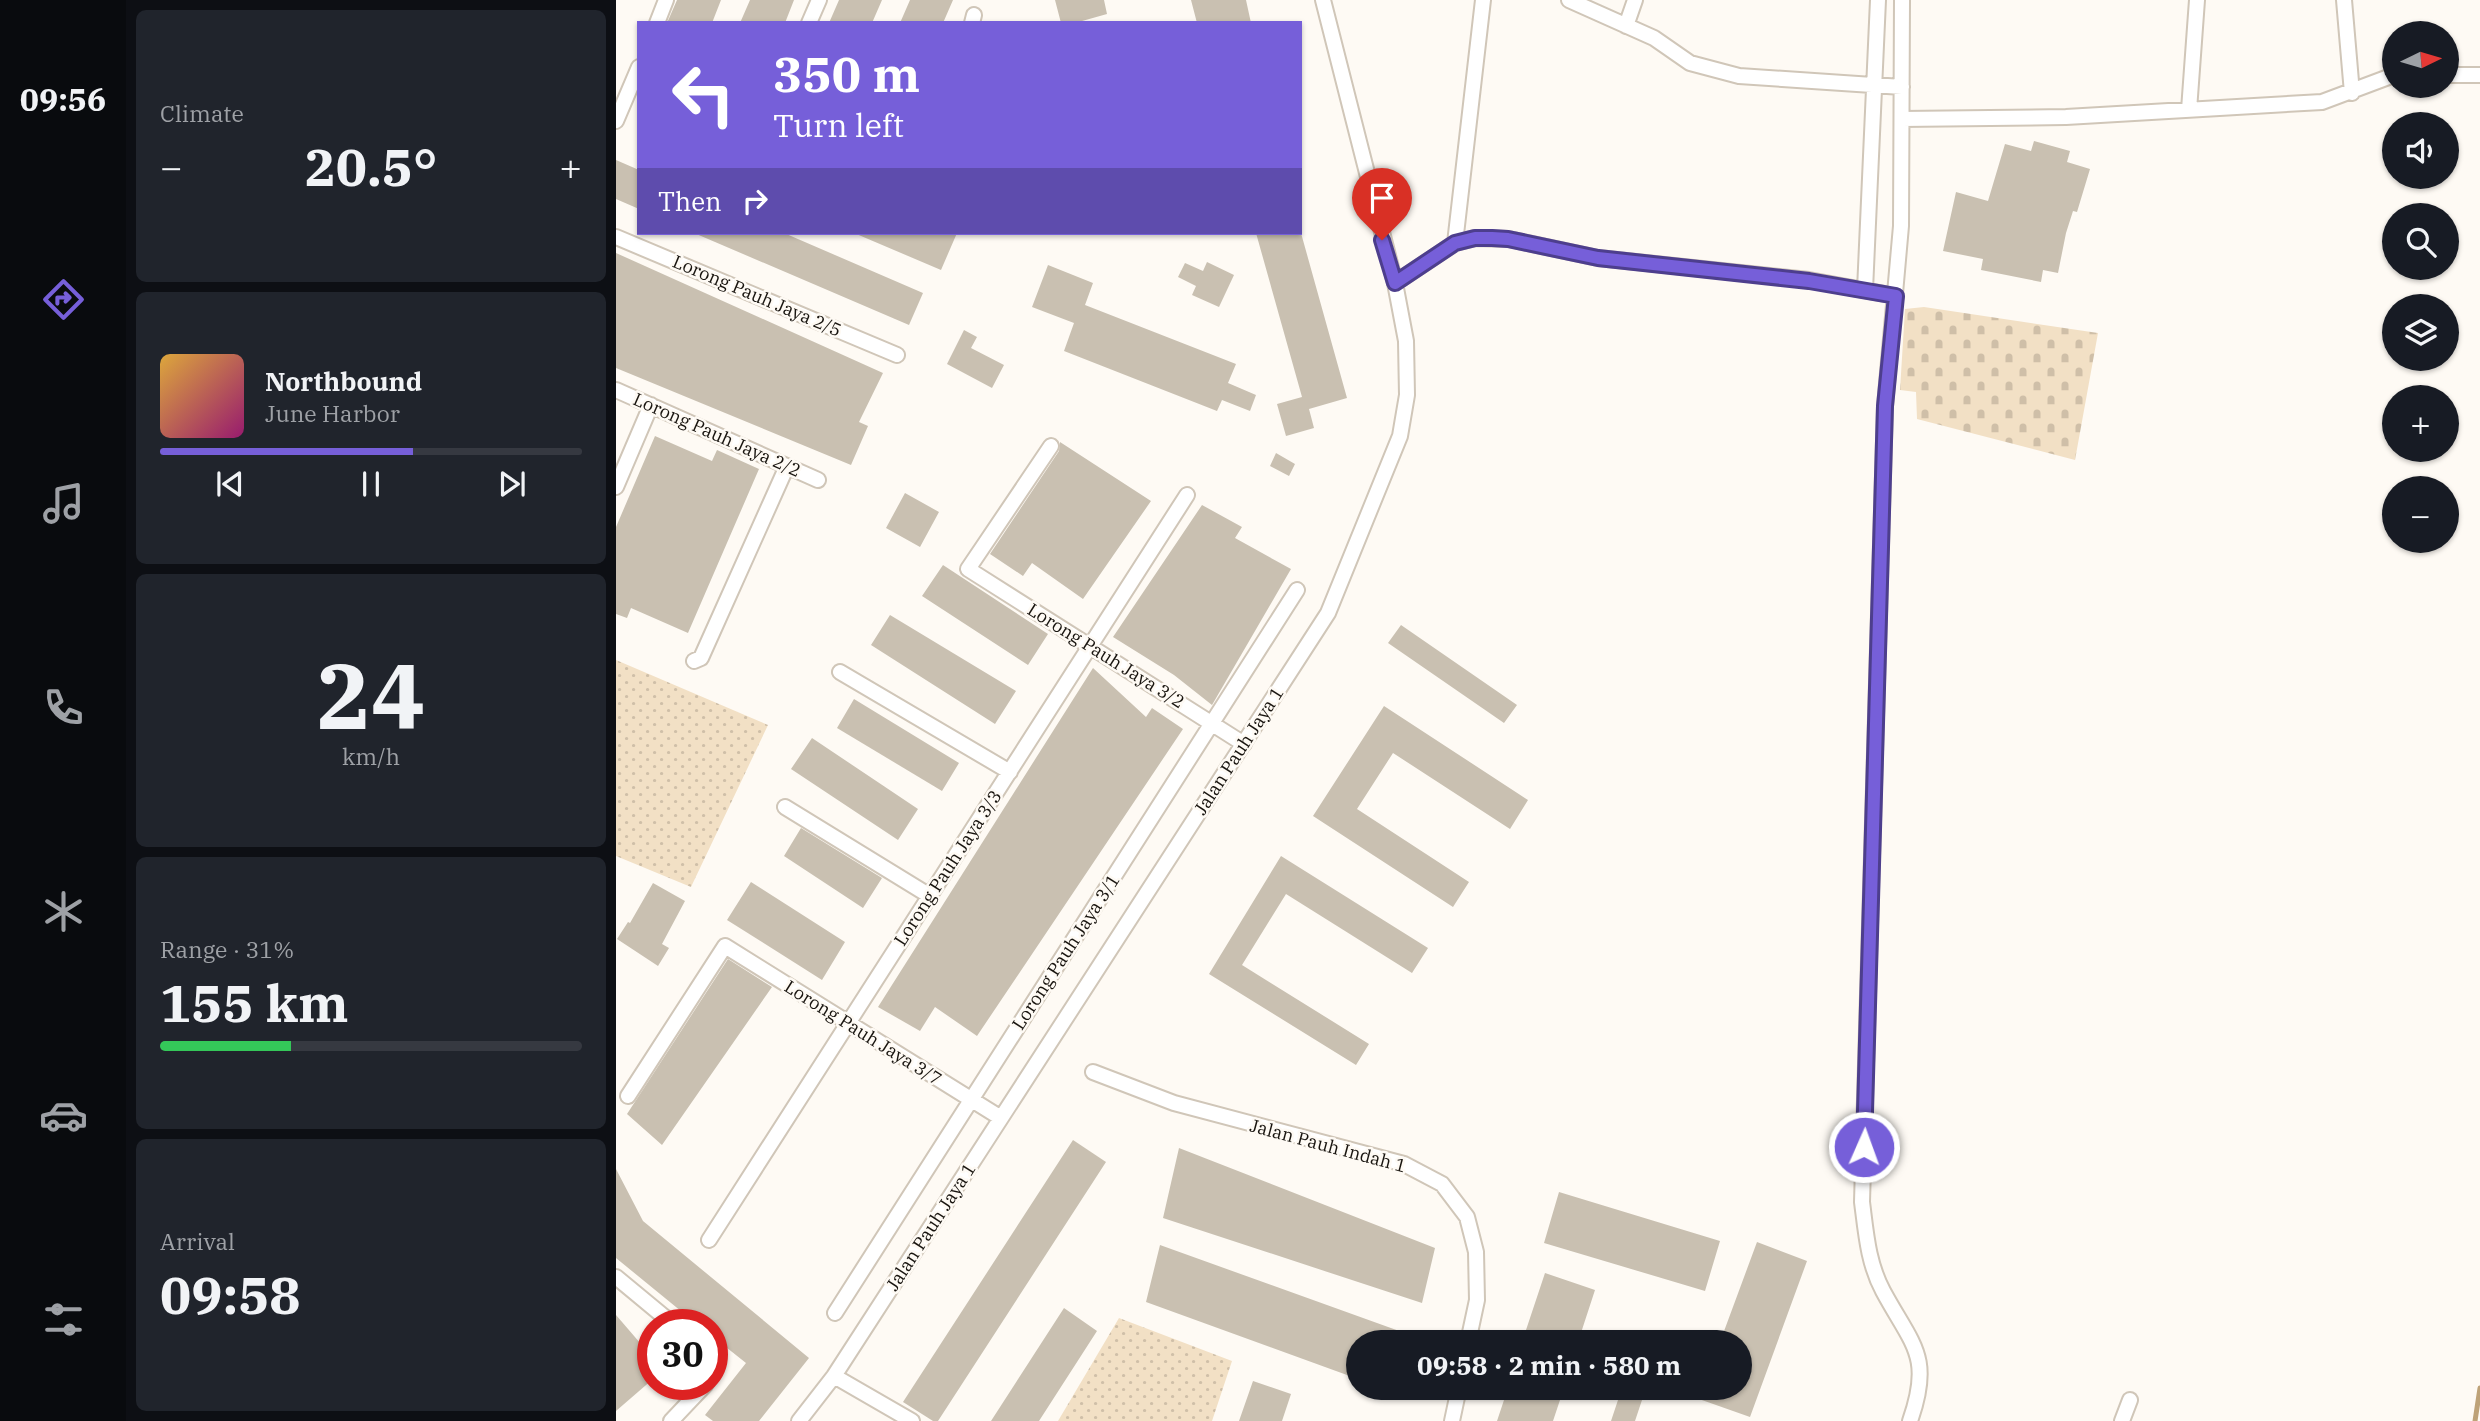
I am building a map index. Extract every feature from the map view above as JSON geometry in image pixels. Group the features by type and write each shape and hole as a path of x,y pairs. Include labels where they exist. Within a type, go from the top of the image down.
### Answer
{"street":[{"path":"658,21 666,0"},
{"path":"810,21 819,0"},
{"name":"Jalan Pauh Jaya 1","path":"799,1421 834,1376 1328,613 1401,436 1407,395 1406,341 1395,283 1323,0"},
{"path":"1455,243 1483,0"},
{"path":"1569,0 1654,38 1690,63 1739,76 1902,87"},
{"path":"1626,26 1635,0"},
{"path":"1865,290 1877,86 1878,0"},
{"path":"1902,0 1902,119 1896,296 1885,406 1863,1202 1868,1255 1883,1291 1917,1346 1921,1375 1910,1421"},
{"path":"2189,110 2197,0"},
{"path":"2344,0 2352,93"},
{"path":"2459,75 2480,75"},
{"path":"616,121 637,77"},
{"path":"1902,119 2066,117 2322,102 2382,80"},
{"name":"Lorong Pauh Jaya 2/5","path":"616,237 897,355"},
{"path":"1395,283 1455,243 1475,238 1508,239 1598,258 1809,281 1896,296"},
{"name":"Lorong Pauh Jaya 2/2","path":"616,390 818,480"},
{"path":"616,487 650,405"},
{"name":"Lorong Pauh Jaya 3/2","path":"1051,446 968,569 1244,744"},
{"path":"694,661 701,658 787,466"},
{"name":"Lorong Pauh Jaya 3/3","path":"709,1240 1187,495"},
{"name":"Lorong Pauh Jaya 3/1","path":"835,1313 1297,590"},
{"path":"840,672 1010,772"},
{"path":"785,807 930,896"},
{"name":"Lorong Pauh Jaya 3/7","path":"628,1096 725,946 1001,1118"},
{"name":"Jalan Pauh Indah 1","path":"1093,1072 1174,1103 1404,1164 1443,1184 1467,1217 1476,1252 1477,1300 1471,1330"},
{"path":"616,1277 655,1309"},
{"path":"834,1376 912,1421"},
{"path":"681,1418 694,1400"},
{"path":"1452,1421 1456,1400"},
{"path":"2122,1421 2130,1400"}],"green space":[{"path":"1924,307 2098,333 2075,460 1917,419 1916,392 1900,390 1905,309"},
{"path":"616,660 768,725 691,887 616,856"},
{"path":"1119,1318 1232,1361 1212,1421 1058,1421"}],"building":[{"path":"677,0 721,0 713,21 668,21"},
{"path":"750,0 794,0 786,21 741,21"},
{"path":"839,0 882,0 873,21 830,21"},
{"path":"910,0 953,0 944,21 901,21"},
{"path":"1055,0 1104,0 1107,14 1082,21 1060,21"},
{"path":"1191,0 1246,0 1251,21 1196,21"},
{"path":"2034,141 2070,151 2067,162 2090,169 2077,212 2073,211 2066,233 2058,273 2043,270 2041,282 1981,270 1983,259 1943,251 1956,192 1988,201 2005,144 2031,151"},
{"path":"616,160 637,169 637,208 616,199"},
{"path":"699,235 789,235 923,293 909,325"},
{"path":"859,235 956,235 941,270"},
{"path":"1257,235 1302,235 1347,398 1309,409 1314,428 1286,436 1277,404 1302,397"},
{"path":"616,253 883,373 859,422 868,426 851,465 616,368"},
{"path":"1207,262 1234,275 1219,307 1192,295 1196,286 1178,277 1185,263 1203,271"},
{"path":"1048,265 1093,283 1085,305 1236,364 1228,383 1256,395 1250,411 1222,400 1217,411 1064,351 1074,323 1032,307"},
{"path":"964,330 977,337 971,348 1004,365 992,388 947,364"},
{"path":"655,436 712,461 717,450 759,469 688,633 631,608 627,618 616,614 616,527"},
{"path":"1060,442 1151,501 1083,599 1032,563 1023,576 990,554 1059,451"},
{"path":"1276,453 1295,464 1289,476 1270,466"},
{"path":"905,493 939,512 920,547 886,528"},
{"path":"1202,505 1242,527 1235,538 1291,569 1212,705 1174,675 1113,637"},
{"path":"943,565 1048,634 1028,665 922,596"},
{"path":"890,615 1016,691 995,724 871,645"},
{"path":"1401,625 1517,705 1504,723 1388,643"},
{"path":"1093,668 1146,717 1152,708 1183,729 977,1036 935,1007 920,1031 878,1007"},
{"path":"854,699 959,763 942,791 837,728"},
{"path":"1384,706 1528,800 1510,829 1393,753 1357,809 1469,882 1453,907 1313,816"},
{"path":"812,738 918,809 898,840 791,769"},
{"path":"801,828 882,878 863,908 784,856"},
{"path":"1281,856 1428,948 1412,973 1286,894 1242,965 1369,1044 1356,1065 1209,974"},
{"path":"751,882 845,942 822,980 727,920"},
{"path":"653,883 685,901 662,944 669,948 658,966 617,939 628,922 630,923"},
{"path":"728,959 772,987 662,1145 627,1114"},
{"path":"1073,1140 1106,1162 938,1421 933,1421 903,1402"},
{"path":"1179,1148 1435,1248 1422,1303 1163,1218"},
{"path":"616,1169 643,1221 809,1358 759,1421 713,1421 705,1415 717,1400 728,1400 728,1386 746,1363 728,1349 728,1309 678,1309 616,1258"},
{"path":"1559,1192 1720,1241 1705,1291 1544,1243"},
{"path":"1757,1242 1807,1261 1750,1417 1702,1400 1752,1400 1752,1330 1724,1330"},
{"path":"1160,1245 1396,1330 1346,1330 1346,1375 1146,1302"},
{"path":"1545,1273 1595,1290 1582,1330 1526,1330"},
{"path":"1064,1308 1097,1331 1039,1421 991,1421"},
{"path":"616,1315 637,1339 637,1393 616,1411"},
{"path":"1253,1381 1291,1394 1282,1421 1239,1421"},
{"path":"1504,1400 1560,1400 1553,1421 1497,1421"},
{"path":"1618,1400 1642,1400 1635,1421 1611,1421"}],"waterway":[{"path":"2475,1421 2480,1388"}],"route":[{"path":"1382,240 1395,283 1455,243 1475,238 1492,238 1598,258 1809,281 1896,296 1885,406 1864,1147"}]}
